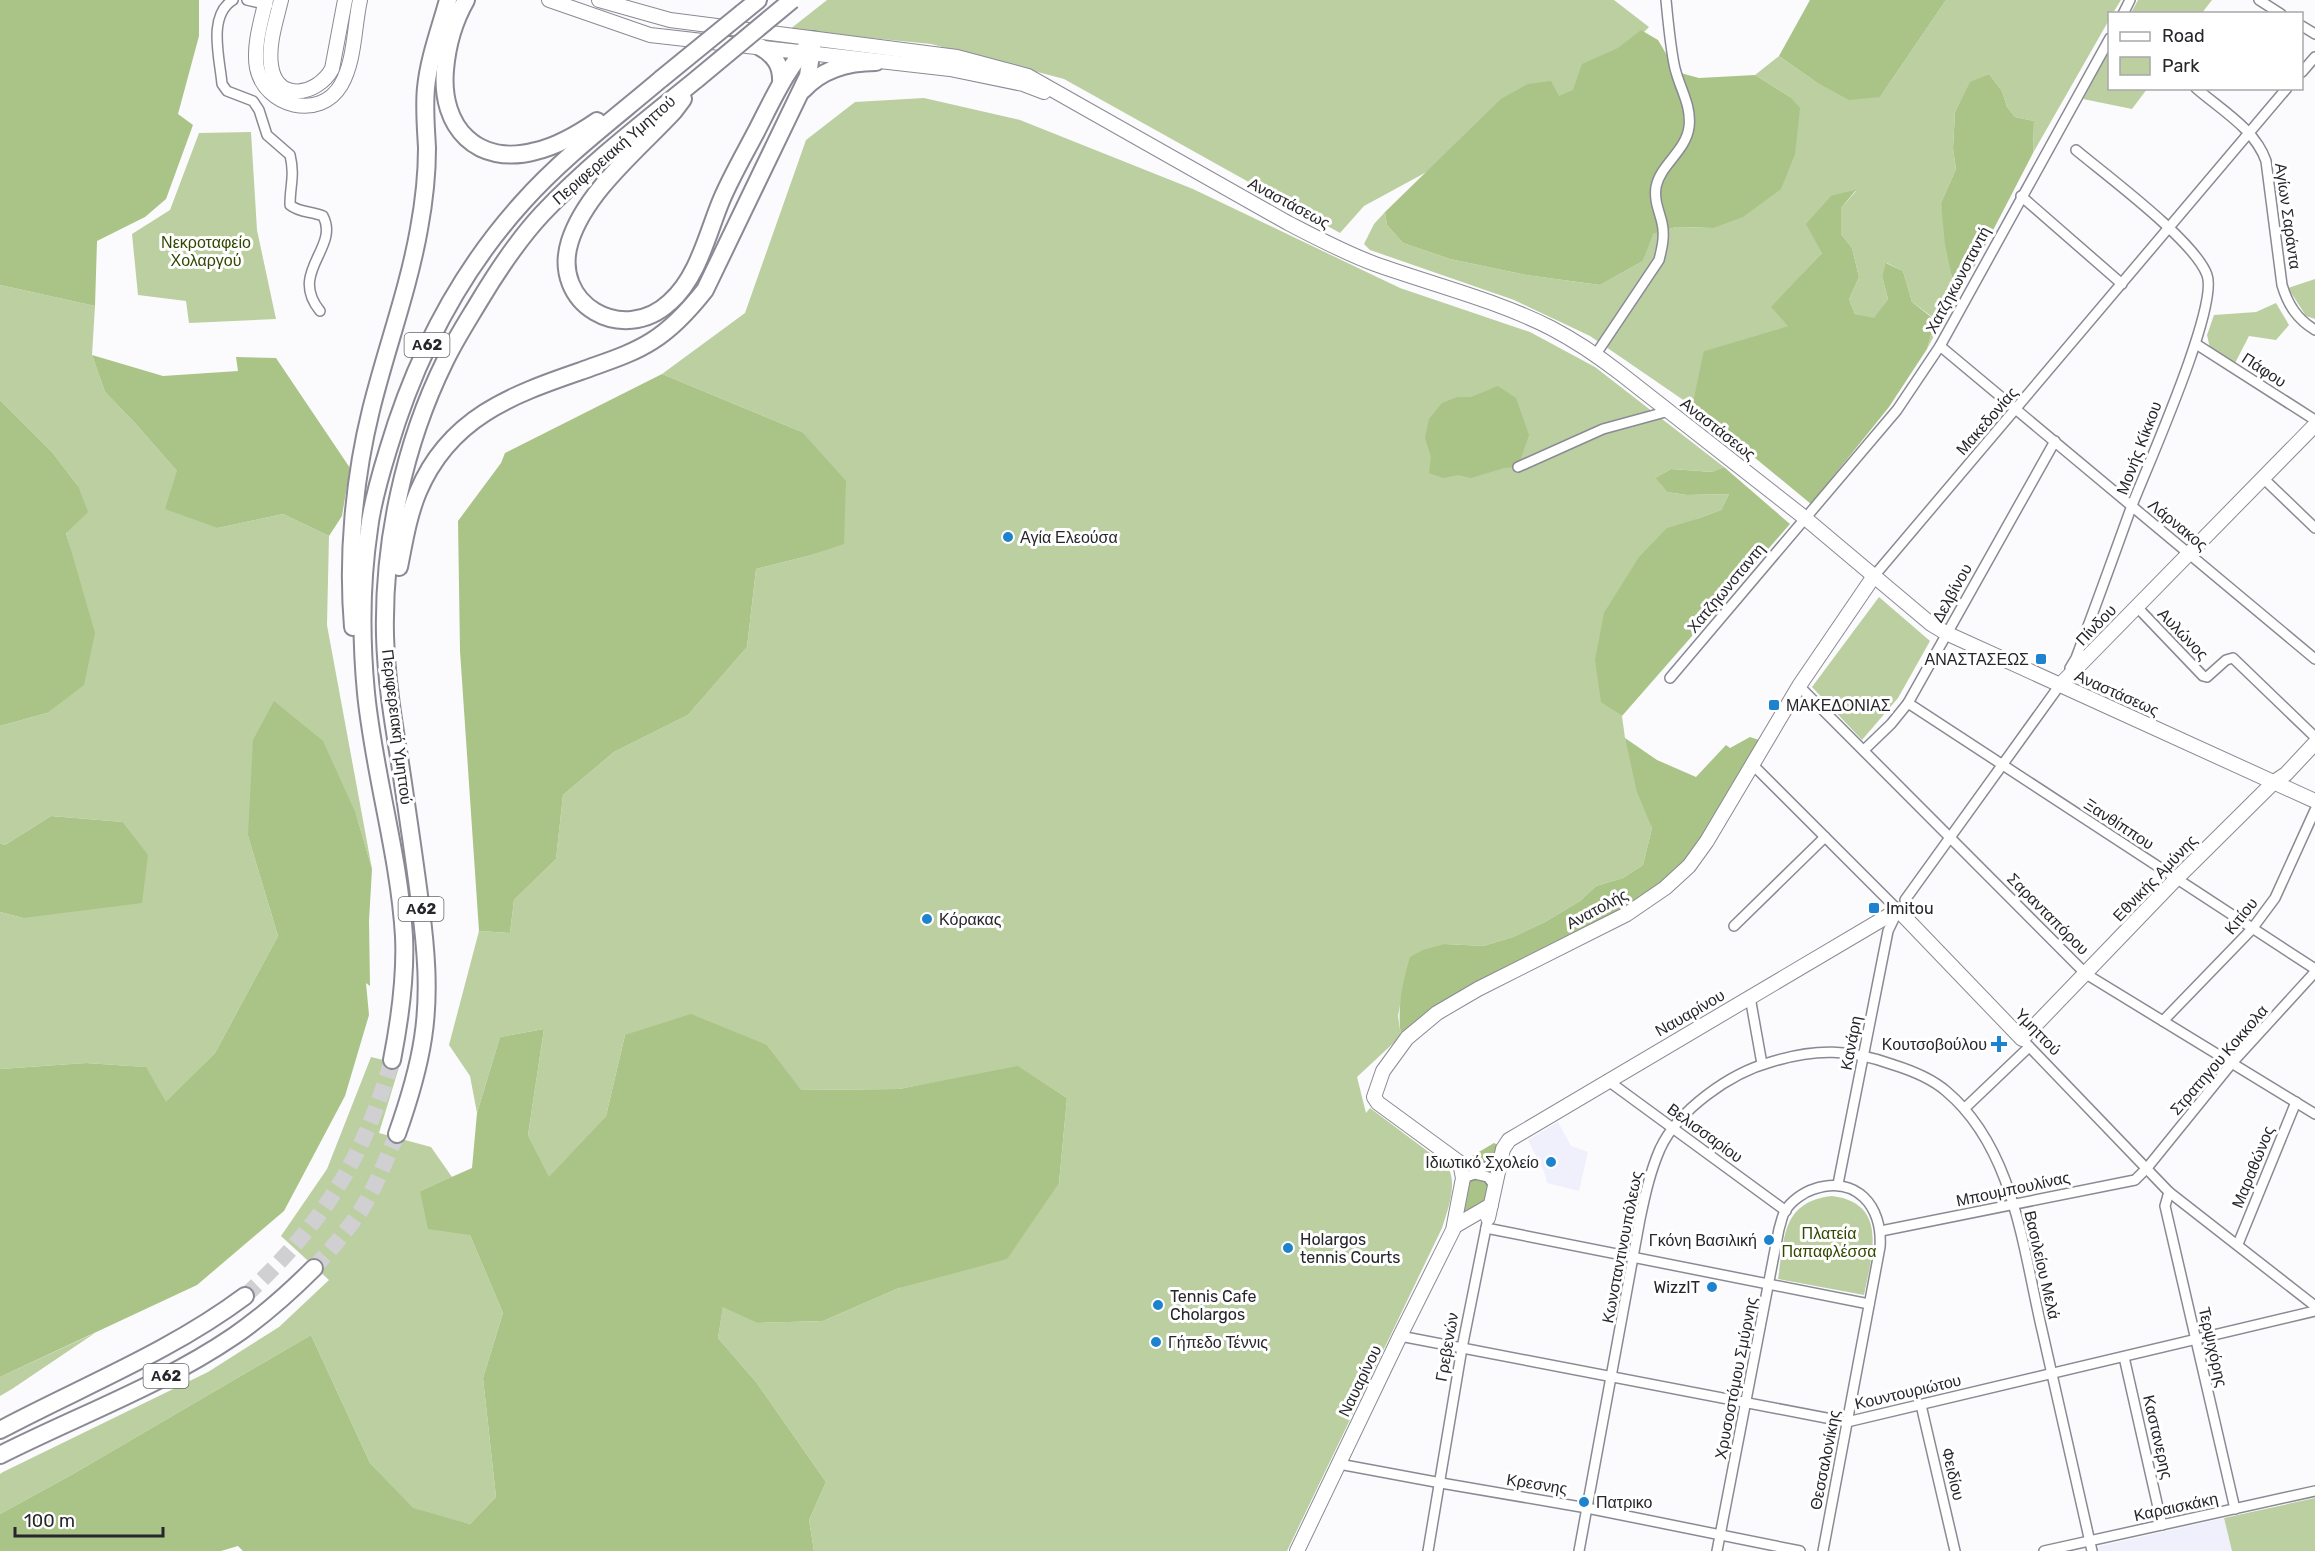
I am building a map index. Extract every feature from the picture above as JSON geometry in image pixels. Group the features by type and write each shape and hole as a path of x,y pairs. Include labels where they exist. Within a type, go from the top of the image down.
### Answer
{"highway":[{"path":"366,693 359,670 353,624 351,580 354,523 363,447 371,409 403,303 420,227 426,171 426,88 430,64 448,0"},
{"path":"466,0 450,38 446,60 445,101 452,120 460,132 485,150 518,155 552,147 588,127 628,98 661,79"},
{"name":"Περιφερειακή Υμηττού","path":"392,1060 402,1003 404,935 394,858 366,693 363,613 368,530 395,427 418,363 434,331 474,265 523,202 598,131 758,0"},
{"name":"Περιφερειακή Υμηττού","path":"397,1134 418,1069 424,1036 427,977 414,850 388,683 385,633 392,540 398,501 431,393 461,331 495,274 540,216 606,153 792,0"},
{"path":"759,47 768,51 779,65 781,83"},
{"path":"697,79 675,111 596,193 578,222 570,241 567,273 572,286 582,302 606,318 633,321 647,317 658,312 681,290 701,253 730,179 781,83 809,49"},
{"path":"385,633 410,515 418,492 440,454 469,422 488,409 536,386 630,353 653,340 690,309 705,290 719,265 808,76 809,49"},
{"path":"800,93 816,78 829,70 860,62 876,62"},
{"name":"Α62","path":"0,1455 177,1370 207,1353 258,1319 314,1268"},
{"name":"Α62","path":"0,1430 154,1354 217,1317 245,1296"}],"street":[{"path":"233,0 220,12 217,27 222,84 227,91 253,101 259,110 267,135 290,155 294,179 290,193 290,205 297,210 315,212 323,216 327,223 327,232 309,280 313,302 320,311"},
{"path":"248,0 280,4 271,47 271,68 275,78 289,90 306,92 322,83 332,69 345,0"},
{"path":"265,2 256,57 261,80 267,90 277,98 299,107 311,106 333,95 345,76 360,0"},
{"path":"549,0 650,35 759,47 957,57 1029,76 1085,107"},
{"path":"599,0 670,20 809,49 876,62 950,69 1023,84 1085,107"},
{"path":"1596,354 1659,260 1663,243 1663,225 1655,202 1657,185 1665,169 1681,149 1689,128 1688,107 1674,67 1666,0"},
{"path":"2259,0 2278,12"},
{"name":"Χατζηκωνσταντή","path":"1805,518 1897,410 1940,346 2108,40"},
{"path":"2303,70 2315,57"},
{"name":"Αγίων Σαράντα","path":"2198,90 2261,147 2266,161 2282,285 2287,299 2298,316 2315,330"},
{"name":"Μακεδονίας","path":"1874,576 2285,90"},
{"name":"Αναστάσεως","path":"1085,107 1288,223 1330,244 1374,264 1497,306 1551,328 1596,354 1805,518 1931,624 1946,633 2315,801"},
{"path":"2076,150 2169,228"},
{"path":"2021,196 2122,285"},
{"name":"Μονής Κίκκου","path":"2060,685 2076,658 2196,344 2209,284 2207,275 2192,252 2169,228"},
{"name":"Πάφου","path":"2196,344 2315,422"},
{"name":"Λάρνακος","path":"1940,346 2314,657"},
{"path":"1518,467 1603,429 1669,411"},
{"name":"Πίνδου","path":"1902,905 2060,685 2315,422"},
{"name":"Δελβίνου","path":"1864,750 1892,724 1908,704 2055,441"},
{"path":"2263,478 2315,528"},
{"name":"Χατζηωνσταντη","path":"1670,678 1805,518"},
{"name":"Ανατολής","path":"1500,1165 1480,1168 1460,1163 1378,1103 1374,1097 1375,1090 1383,1071 1407,1038 1437,1013 1478,989 1627,914 1665,888 1689,866 1707,841 1799,686 1874,576"},
{"name":"Αυλώνος","path":"2137,607 2203,676 2207,677 2226,660 2233,658 2315,737"},
{"name":"Σαρανταπόρου","path":"1799,686 2086,974 2315,1114"},
{"name":"Ξανθίππου","path":"1908,704 2315,970"},
{"name":"Εθνικής Αμύνης","path":"1965,1108 2086,974 2176,879 2274,782 2286,774 2315,743"},
{"name":"Υμηττού","path":"1753,765 1825,837 1902,905 2025,1043 2169,1192 2315,1306"},
{"name":"Κιτίου","path":"2163,1021 2252,929 2275,898 2315,810"},
{"path":"1734,926 1825,837"},
{"name":"Ναυαρίνου","path":"1503,1149 1509,1140 1607,1080 1902,905"},
{"name":"Κανάρη","path":"1838,1184 1887,931 1902,905"},
{"name":"Στρατηγου Κοκκολα","path":"2147,1168 2232,1063 2315,970"},
{"path":"1750,997 1762,1064"},
{"name":"Κωνσταντινουπόλεως","path":"1579,1551 1649,1178 1660,1148 1673,1128 1697,1103 1722,1085 1762,1064 1797,1054 1828,1051 1864,1055"},
{"name":"Βασιλείου Μελά","path":"1864,1055 1919,1073 1945,1089 1965,1108 1990,1148 2013,1205 2090,1546"},
{"name":"Βελισσαρίου","path":"1607,1080 1786,1211"},
{"name":"Μαραθώνος","path":"2238,1244 2296,1102"},
{"name":"Γρεβενών","path":"1428,1551 1462,1348 1503,1149"},
{"name":"Ναυαρίνου","path":"1297,1551 1455,1226 1463,1178 1460,1163"},
{"name":"Μπουμπουλίνας","path":"1881,1231 2135,1180 2147,1168"},
{"path":"1463,1178 1475,1174 1488,1177 1495,1187"},
{"path":"1455,1226 1488,1217 1634,1257 1869,1304 1881,1231 1865,1198 1854,1190 1838,1184 1826,1185 1809,1190 1796,1199 1786,1211"},
{"name":"Τερψιχόρης","path":"2169,1192 2165,1206 2235,1509"},
{"name":"Χρυσοστόμου Σμύρνης","path":"1717,1551 1779,1229 1786,1211"},
{"name":"Θεσσαλονίκης","path":"1823,1551 1869,1304"},
{"name":"Κουντουριώτου","path":"1400,1336 1847,1422 2315,1311"},
{"name":"Καστανερης","path":"2124,1357 2162,1525"},
{"name":"Φειδίου","path":"1921,1405 1955,1551"},
{"name":"Κρεσνης","path":"1339,1464 1587,1508 1800,1551"},
{"name":"Καραισκάκη","path":"2044,1551 2090,1546 2162,1525 2315,1491"}],"shaded area":[{"path":"1558,1122 1571,1146 1588,1152 1579,1191 1547,1183 1544,1171 1528,1140"},
{"path":"2224,1518 2232,1551 2097,1551 2096,1547"}],"green space":[{"path":"0,0 199,0 199,36 178,114 193,125 166,199 145,217 97,241 95,306 0,285"},
{"path":"827,0 1614,0 1649,27 1598,79 1364,206 1340,233 1064,79 931,44 789,30"},
{"path":"1810,0 1946,0 1880,97 1849,100 1816,82 1779,56"},
{"path":"1946,0 2121,0 2114,12 2108,12 2108,22 2033,153 2034,121 2015,117 2007,107 2002,91 1989,74 1970,83 1955,112 1953,148 1956,169 1941,203 1952,278 1961,285 1927,349 1935,319 1912,302 1903,271 1887,263 1882,276 1888,299 1874,319 1855,314 1849,299 1859,277 1852,248 1841,234 1841,208 1856,191 1832,195 1822,253 1772,307 1789,326 1705,351 1692,406 1590,336 1514,300 1370,250 1364,244 1374,224 1385,212 1387,225 1403,243 1450,259 1526,275 1600,285 1643,261 1652,234 1676,227 1713,228 1790,97 1755,75 1779,56 1816,82 1880,97"},
{"path":"2138,0 2212,0 2203,12 2132,12"},
{"path":"1641,30 1658,40 1677,72 1699,78 1755,75 1790,97 1800,108 1795,154 1781,189 1743,217 1713,228 1676,227 1653,234 1643,261 1600,285 1526,275 1450,259 1403,243 1387,225 1385,212 1501,99 1528,84 1551,81 1559,96 1573,90 1582,64 1618,48"},
{"path":"2108,53 2108,90 2146,90 2132,109 2083,99"},
{"path":"1989,74 2002,91 2007,107 2015,117 2034,121 2033,153 1972,271 1961,285 1952,278 1945,244 1941,203 1956,169 1953,148 1955,112 1970,82"},
{"path":"924,98 1020,120 1193,189 1400,288 1530,332 1595,367 1724,467 1714,472 1671,469 1655,478 1667,492 1687,495 1729,494 1721,510 1697,519 1601,701 1622,716 1625,738 1652,828 1643,865 1623,878 1596,886 1580,901 1545,922 1513,937 1483,946 1445,944 1401,1000 1398,1016 1401,1036 1357,1077 1366,1113 1370,1108 1446,1165 1452,1179 1451,1195 1442,1228 1287,1551 814,1551 809,1520 826,1482 756,1382 718,1338 723,1306 757,1323 823,1321 899,1288 1059,1183 1067,1098 1019,1067 899,1089 800,1090 767,1045 625,1035 606,1116 549,1178 528,1135 544,1029 500,1037 477,1113 470,1076 449,1045 479,931 510,933 514,900 556,859 563,795 614,752 688,715 747,647 756,569 808,556 844,543 802,432 662,374 745,313 806,140 855,102"},
{"name":"Νεκροταφείο Χολαργού","path":"251,132 257,230 276,319 189,323 186,301 138,295 132,234 170,210 199,133"},
{"path":"1856,190 1841,208 1841,234 1852,248 1859,277 1849,299 1855,314 1874,318 1888,299 1882,276 1886,263 1903,271 1912,302 1935,320 1927,349 1889,407 1811,504 1692,406 1704,351 1788,326 1771,307 1822,253 1806,224 1832,195"},
{"path":"2315,279 2315,319 2306,316 2288,288"},
{"path":"0,285 95,306 92,355 105,392 177,471 218,528 283,514 329,536 327,625 372,869 356,814 248,836 278,936 215,1053 166,1103 145,1067 86,1063 0,1069 0,912 23,918 148,856 123,822 51,816 5,845 0,843 0,726 47,713 77,577 66,532 78,486 52,452 0,400"},
{"path":"2276,303 2289,325 2276,340 2249,336 2234,365 2211,353 2207,335 2214,315 2256,312"},
{"path":"92,355 163,376 238,371 236,357 276,358 350,468 342,516 329,536 283,514 218,528 165,509 177,471 105,392"},
{"path":"662,374 802,432 846,481 844,544 756,569 747,647 688,715 614,752 563,795 556,859 514,900 510,933 479,931 460,651 458,521 501,463 505,453"},
{"path":"1498,386 1516,398 1529,435 1518,467 1504,468 1471,478 1458,475 1443,478 1429,473 1431,457 1425,438 1429,419 1442,403 1457,397 1471,397"},
{"path":"0,400 52,452 78,486 88,512 66,533 95,633 84,685 47,713 0,726"},
{"path":"1724,467 1790,524 1622,716 1601,702 1595,660 1604,613 1639,557 1667,528 1721,510 1729,494 1687,495 1667,492 1655,478 1671,469 1713,472"},
{"path":"1879,597 1930,641 1898,698 1862,740 1812,687"},
{"path":"274,701 323,741 356,814 372,869 369,921 370,986 366,983 369,1015 345,1096 284,1211 197,1285 0,1377 0,1069 86,1063 146,1067 166,1102 215,1053 278,936 248,836 253,740"},
{"path":"1750,737 1759,740 1706,837 1669,881 1625,911 1401,1036 1401,996 1410,957 1423,950 1445,944 1483,946 1513,937 1545,922 1580,901 1596,886 1623,878 1643,865 1652,828 1637,792 1625,738 1657,760 1696,777 1726,745 1730,748"},
{"path":"51,816 123,822 148,855 142,903 23,918 0,912 0,843 5,845"},
{"path":"691,1014 767,1045 801,1090 899,1089 1018,1066 1067,1098 1059,1183 1007,1259 899,1288 823,1321 757,1323 723,1307 718,1338 756,1382 826,1482 809,1520 814,1551 243,1551 238,1546 221,1551 0,1551 0,1514 311,1335 370,1463 413,1508 470,1524 496,1497 483,1378 503,1313 470,1235 428,1229 420,1191 472,1168 477,1113 500,1037 544,1029 528,1135 549,1177 606,1116 625,1035"},
{"path":"371,1057 400,1064 379,1133 431,1147 452,1177 420,1191 470,1235 503,1313 483,1378 496,1497 470,1524 413,1509 370,1463 311,1335 0,1514 0,1474 208,1372 279,1327 329,1280 281,1236 327,1169"},
{"path":"1494,1143 1500,1146 1496,1159 1482,1164 1467,1159"},
{"path":"1472,1178 1486,1181 1491,1188 1486,1204 1460,1216 1466,1180"},
{"name":"Πλατεία Παπαφλέσσα","path":"1832,1196 1850,1201 1862,1209 1869,1220 1872,1248 1864,1295 1778,1279 1785,1236 1794,1214 1815,1200"},
{"path":"95,1333 12,1389 0,1396 0,1377"},
{"path":"2315,1498 2315,1551 2232,1551 2224,1518"}],"tunnel":[{"path":"245,1296 297,1243 336,1189 367,1130 392,1060"},
{"path":"314,1268 361,1210 397,1134"}],"place":[{"name":"Αγία Ελεούσα","path":"1008,537"},
{"name":"ΑΝΑΣΤΑΣΕΩΣ","path":"2041,659"},
{"name":"ΜΑΚΕΔΟΝΙΑΣ","path":"1774,705"},
{"name":"Imitou","path":"1874,908"},
{"name":"Κόρακας","path":"927,919"},
{"name":"Κουτσοβούλου","path":"1999,1044"},
{"name":"Ιδιωτικό Σχολείο","path":"1551,1162"},
{"name":"Γκόνη Βασιλική","path":"1769,1240"},
{"name":"Holargos tennis Courts","path":"1288,1248"},
{"name":"WizzIT","path":"1712,1287"},
{"name":"Tennis Cafe Cholargos","path":"1158,1305"},
{"name":"Γήπεδο Τέννις","path":"1156,1342"},
{"name":"Πατρικο","path":"1584,1502"}]}
